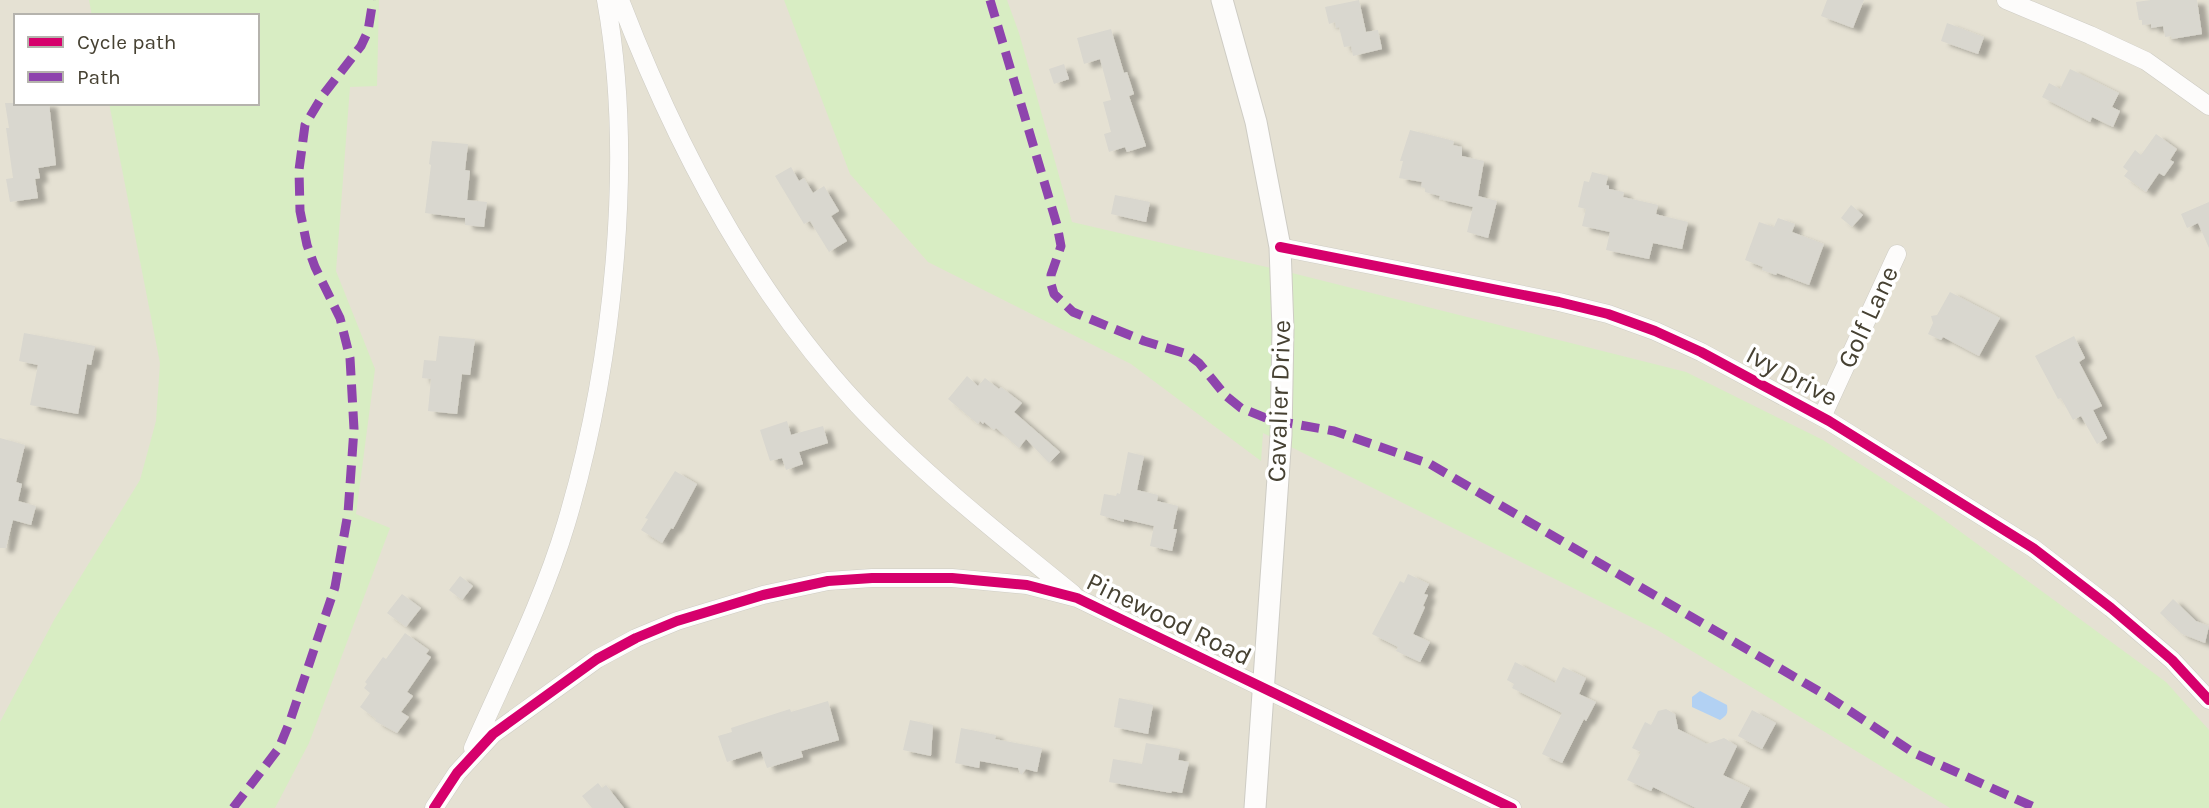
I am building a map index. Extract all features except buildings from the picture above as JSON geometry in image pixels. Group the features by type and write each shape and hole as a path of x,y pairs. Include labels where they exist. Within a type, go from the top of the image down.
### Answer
{"street":[{"path":"467,761 547,579 566,525 597,389 611,282 619,169 612,30 606,0"},
{"path":"620,0 670,120 694,168 736,240 813,351 857,404 905,453 1077,598"},
{"name":"Cavalier Drive","path":"1222,0 1256,122 1280,247 1283,329 1281,435 1255,808"},
{"path":"2006,0 2151,64 2209,106"},
{"name":"Ivy Drive","path":"1280,247 1608,314 1701,352 1822,417 2033,548 2111,608 2172,660 2209,699"},
{"name":"Golf Lane","path":"1822,417 1897,254"},
{"name":"Pinewood Road","path":"434,808 467,761 493,734 597,659 636,638 677,621 763,595 828,581 899,578 1027,584 1077,598 1512,808"}],"shaded area":[{"path":"0,0 2209,0 2209,808 0,808"}],"green space":[{"path":"89,0 379,0 377,86 350,87 336,271 375,369 356,514 390,528 309,743 275,808 0,808 0,722 54,620 140,480 156,421 160,363 109,105 259,105 259,14 92,14"},
{"path":"784,0 1007,0 1019,33 1072,222 1292,273 1686,372 1823,440 1928,508 2166,682 2209,730 2209,808 1950,808 1659,631 1263,433 1261,461 1131,364 928,262 850,174"}],"water":[{"path":"1700,691 1727,705 1724,717 1720,720 1692,707 1692,697"}],"marked path":[{"path":"233,808 279,748 290,721 335,587 348,513 354,429 350,358 340,318 307,245 300,211 299,170 305,125 323,95 361,46 368,31 373,0"},
{"path":"990,0 1057,225 1061,246 1051,275 1051,284 1054,294 1073,312 1144,341 1187,354 1199,363 1226,396 1241,408 1271,420 1334,431 1430,464 1827,696 1914,753 2036,808"}],"cycle path":[{"path":"1280,247 1608,314 1701,352 1829,421 2033,548 2111,608 2172,660 2209,700"},
{"path":"434,808 457,773 493,734 597,659 636,638 677,621 763,595 828,581 872,578 952,578 1027,585 1077,598 1512,808"}]}
